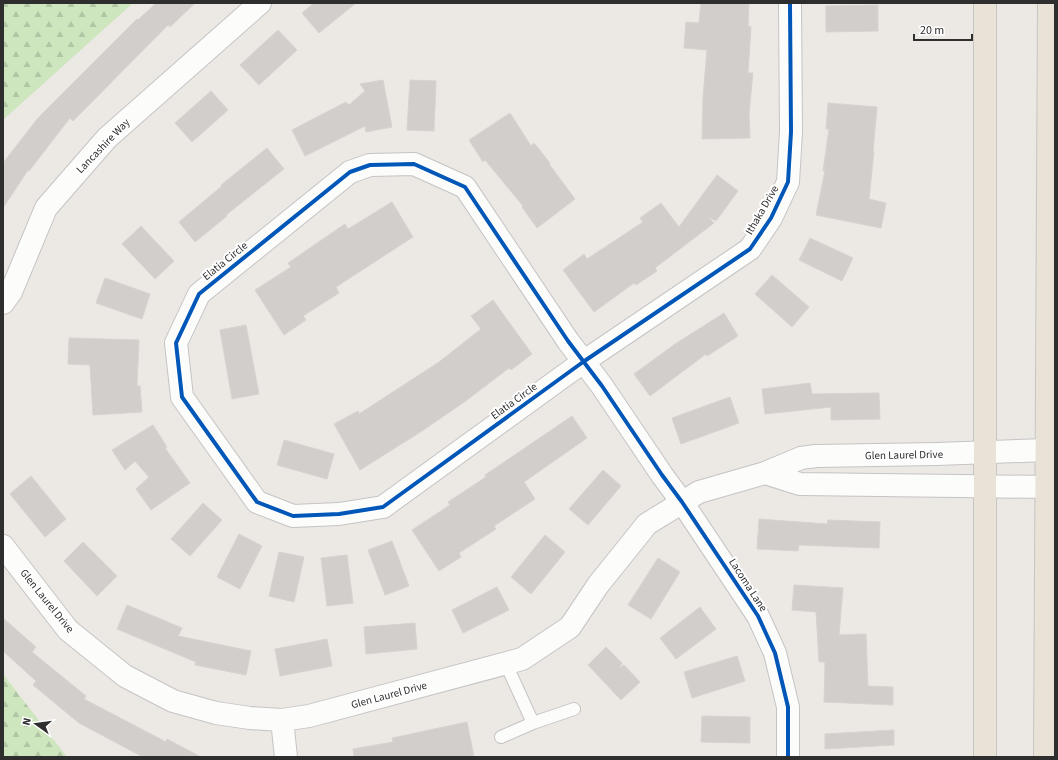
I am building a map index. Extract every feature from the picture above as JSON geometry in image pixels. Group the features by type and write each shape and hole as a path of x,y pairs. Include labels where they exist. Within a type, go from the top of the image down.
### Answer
{"highway":[{"path":"985,3 985,757"},
{"path":"1045,757 1049,3"}],"street":[{"name":"Lancashire Way","path":"3,303 11,292 46,208 107,138 260,3"},
{"name":"Ithaka Drive","path":"583,362 750,249 771,218 788,182 791,132 790,3"},
{"name":"Elatia Circle","path":"583,362 383,507 339,514 293,516 257,502 182,397 176,343 199,294 350,172 370,165 414,164 465,187 583,362 602,386 682,502"},
{"name":"Glen Laurel Drive","path":"3,546 68,630 125,676 173,701 216,712 250,718 282,720 309,716 522,659 570,627 598,585 647,524 699,492 765,473 801,458 816,456 1047,450"},
{"path":"765,473 800,484 1047,486"},
{"name":"Lacoma Lane","path":"682,502 758,616 774,653 788,707 788,757"},
{"path":"282,720 286,757"}],"lane":[{"path":"506,664 533,723"},
{"path":"501,737 533,723 574,709"}],"green space":[{"path":"3,3 133,3 3,120"},
{"path":"3,674 67,757 3,757"}],"building":[{"path":"156,3 195,3 170,27 168,25 73,121 70,118 29,171 28,170 3,208 3,163 38,118 137,19 138,20"},
{"path":"314,3 356,3 319,33 302,13"},
{"path":"701,3 749,3 748,26 751,27 748,73 753,73 749,113 750,138 702,139 703,97 707,50 684,48 686,22 699,23"},
{"path":"878,5 878,31 826,32 826,6"},
{"path":"278,30 297,50 259,85 240,65"},
{"path":"383,80 392,127 366,132 365,126 305,156 292,130 346,102 349,105 365,91 360,84"},
{"path":"410,80 436,81 434,131 407,130"},
{"path":"211,91 228,110 192,142 175,123"},
{"path":"828,103 877,107 869,199 886,203 881,228 816,215 825,171 823,171 829,129 826,129"},
{"path":"510,113 531,146 534,143 575,199 537,228 522,207 523,206 485,160 483,162 469,140"},
{"path":"267,148 284,169 226,215 227,216 195,242 179,222 222,186 221,185"},
{"path":"717,175 738,191 716,221 708,217 714,223 655,268 657,271 636,285 634,283 594,312 563,270 584,254 587,259 643,222 640,218 661,203 679,227"},
{"path":"392,202 413,237 336,287 339,293 303,316 306,320 284,335 255,290 291,267 288,263 345,224 348,229"},
{"path":"141,226 174,261 155,279 122,244"},
{"path":"810,238 853,258 842,281 799,260"},
{"path":"772,275 809,307 792,327 755,294"},
{"path":"105,278 150,294 142,319 96,303"},
{"path":"493,300 532,354 511,370 509,368 467,400 422,431 360,470 334,424 358,411 359,414 439,362 481,329 471,316"},
{"path":"724,313 738,336 707,356 706,354 650,396 634,374 675,344"},
{"path":"246,325 259,394 232,399 220,330"},
{"path":"69,338 139,340 137,386 140,386 142,412 93,415 90,365 68,364"},
{"path":"810,383 812,394 879,393 880,419 831,420 831,407 765,414 762,389"},
{"path":"730,397 739,423 681,444 672,418"},
{"path":"572,416 587,438 524,482 535,499 494,526 496,529 459,553 461,557 439,571 412,530 450,505 448,502 486,477 485,475"},
{"path":"153,425 167,447 165,448 190,483 151,510 136,489 149,477 135,461 125,470 112,450"},
{"path":"284,440 334,454 327,479 277,465"},
{"path":"603,470 621,486 588,525 569,509"},
{"path":"31,476 66,519 45,537 10,494"},
{"path":"203,503 222,520 190,556 171,539"},
{"path":"759,519 827,524 828,520 880,522 879,548 799,545 798,551 757,549"},
{"path":"239,534 262,546 240,589 217,577"},
{"path":"545,535 565,552 531,594 511,577"},
{"path":"392,541 409,586 385,595 368,550"},
{"path":"83,542 117,576 97,596 64,561"},
{"path":"279,552 304,557 294,602 269,596"},
{"path":"347,555 353,603 327,606 321,558"},
{"path":"658,558 680,572 651,619 628,605"},
{"path":"794,585 843,588 839,635 866,634 868,686 893,687 893,705 824,702 825,662 819,662 816,612 792,610"},
{"path":"497,587 509,610 463,633 452,610"},
{"path":"127,605 182,628 178,636 251,651 246,675 195,665 196,662 117,629"},
{"path":"700,607 716,629 676,659 660,638"},
{"path":"3,618 36,647 32,652 86,696 84,699 166,742 167,739 201,757 143,757 79,723 33,685 36,681 3,651"},
{"path":"415,623 417,649 366,654 364,627"},
{"path":"327,639 332,666 280,676 275,649"},
{"path":"606,647 622,663 619,668 624,665 640,682 621,700 588,665"},
{"path":"737,656 745,681 692,698 684,672"},
{"path":"702,716 750,717 750,743 701,742"},
{"path":"467,722 474,757 354,757 353,749 393,742 392,738"},
{"path":"894,730 894,745 825,749 825,734"}],"cycle path":[{"path":"788,757 788,707 775,653 758,616 602,386 568,341 465,187 414,164 370,165 350,172 199,294 176,343 182,397 257,502 293,516 339,514 383,507 583,362 750,249 771,218 788,182 791,132 790,3"}]}
